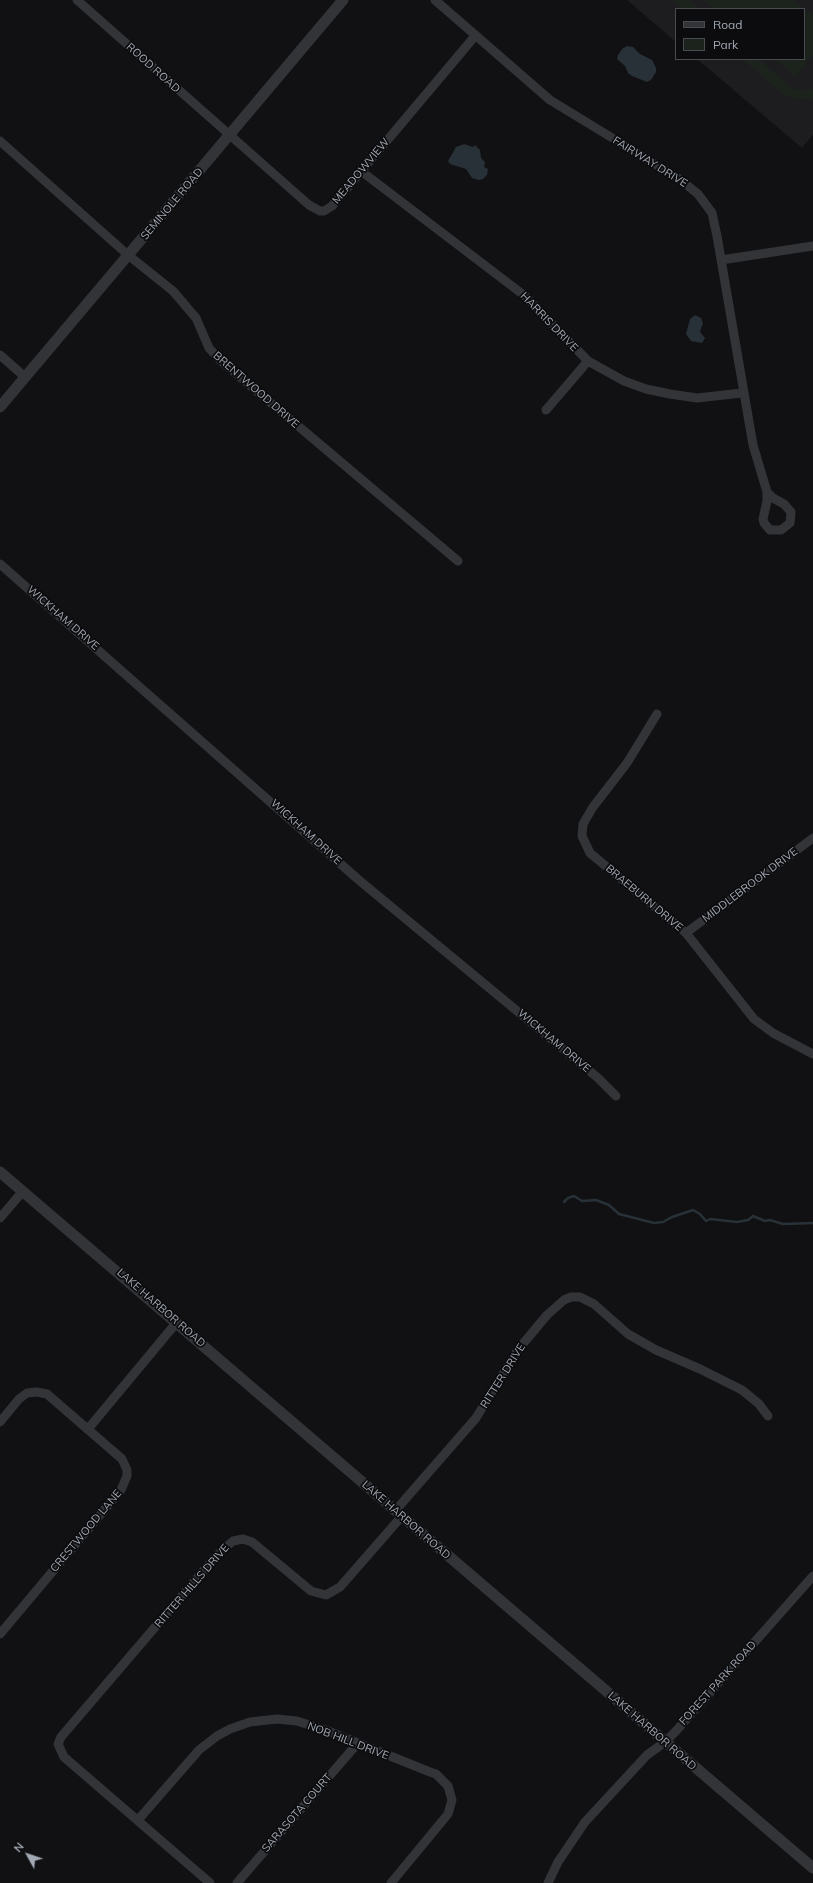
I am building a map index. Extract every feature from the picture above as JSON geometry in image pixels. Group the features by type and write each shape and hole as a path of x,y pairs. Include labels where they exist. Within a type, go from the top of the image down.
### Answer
{"street":[{"name":"ROOD ROAD","path":"77,0 230,135"},
{"name":"SEMINOLE ROAD","path":"0,407 343,0"},
{"name":"FAIRWAY DRIVE","path":"435,0 550,100 678,178 698,194 712,213 752,445 767,492"},
{"name":"MEADOWVIEW","path":"230,135 309,205 320,211 324,211 332,206 475,36"},
{"name":"BRENTWOOD DRIVE","path":"0,141 128,255 173,291 196,318 209,348 220,360 458,561"},
{"name":"HARRIS DRIVE","path":"361,171 525,296 588,361 624,381 646,389 670,394 697,398 742,393"},
{"path":"721,260 813,246"},
{"path":"0,355 25,377"},
{"path":"546,410 588,361"},
{"name":"WICKHAM DRIVE","path":"0,564 360,880 593,1073 616,1096"},
{"name":"BRAEBURN DRIVE","path":"657,714 627,763 590,812 583,824 582,836 590,853 686,933 754,1019 773,1033 813,1054"},
{"name":"MIDDLEBROOK DRIVE","path":"686,933 813,838"},
{"name":"LAKE HARBOR ROAD","path":"0,1172 813,1868"},
{"path":"0,1218 23,1191"},
{"name":"RITTER DRIVE","path":"399,1514 476,1418 517,1351 547,1315 564,1300 571,1297 580,1297 594,1304 628,1334 656,1350 700,1369 742,1390 759,1404 768,1416"},
{"path":"88,1429 177,1322"},
{"name":"CRESTWOOD LANE","path":"0,1422 23,1396 37,1392 47,1394 125,1463 127,1476 125,1485 0,1634"},
{"name":"RITTER HILLS DRIVE","path":"138,1820 64,1757 58,1744 61,1737 216,1556 233,1541 243,1539 252,1542 311,1591 326,1595 340,1587 399,1514"},
{"name":"FOREST PARK ROAD","path":"548,1883 558,1862 585,1822 647,1755 665,1742 813,1576"},
{"name":"NOB HILL DRIVE","path":"138,1820 199,1750 217,1736 239,1725 266,1719 297,1722 328,1731 357,1744 436,1774 448,1786 451,1793 451,1807 448,1814 391,1883"},
{"name":"SARASOTA COURT","path":"237,1883 357,1744"},
{"path":"138,1820 210,1883"}],"shaded area":[{"path":"627,0 813,0 813,135 802,148 698,60 805,60 805,8 675,8 675,41"},
{"path":"627,46 633,47 640,54 652,60 656,68 656,72 651,80 647,82 632,76 628,73 625,66 617,59 622,49"},
{"path":"464,144 473,147 475,145 480,150 481,158 485,162 484,167 488,169 487,175 483,179 479,180 472,178 466,169 450,164 448,161 456,147"},
{"path":"695,315 701,318 703,323 700,332 705,338 702,343 691,341 686,334 690,319"}],"green space":[{"path":"672,0 689,0 698,8 682,8"},
{"path":"704,0 794,0 804,8 713,8"},
{"path":"805,9 813,16 813,55 795,76 776,60 805,60"},
{"path":"743,60 759,60 790,87 798,90 813,89 813,100 787,97"}],"waterway":[{"path":"564,1202 568,1198 574,1196 582,1201 596,1200 609,1205 619,1214 654,1223 663,1222 672,1217 693,1210 700,1214 706,1221 710,1219 737,1222 748,1220 753,1216 765,1221 770,1220 783,1224 813,1223"}]}
